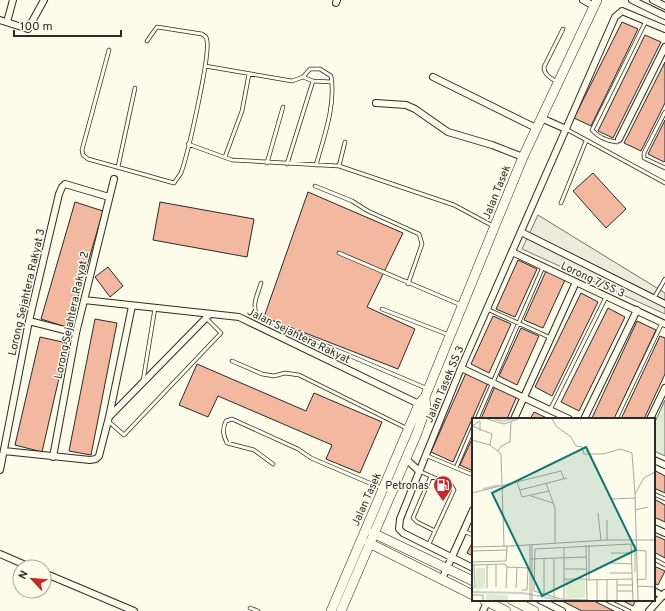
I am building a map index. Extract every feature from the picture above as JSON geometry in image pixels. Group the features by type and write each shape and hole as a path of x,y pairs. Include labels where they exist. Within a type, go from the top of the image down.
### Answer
{"main road":[{"path":"595,3 606,0"},
{"name":"Jalan Tasek","path":"341,611 370,538 406,459 425,400 523,157 595,3"},
{"name":"Jalan Tasek","path":"331,611 408,429 425,400"},
{"path":"367,525 370,538 442,579 472,594"},
{"path":"355,554 370,538"},
{"path":"370,538 447,568 472,580"},
{"path":"486,601 506,611"},
{"path":"514,601 534,611"}],"street":[{"path":"7,22 13,0"},
{"path":"0,20 28,29 44,0"},
{"path":"583,0 595,3"},
{"path":"632,0 665,16"},
{"path":"653,0 664,4"},
{"name":"Jalan Tasek SS 3","path":"428,546 403,533 399,525 419,471 461,368 522,232 615,17 622,11 646,21"},
{"path":"646,21 665,29"},
{"path":"619,139 665,48"},
{"path":"433,77 536,128"},
{"path":"376,103 406,105 415,109 448,132 492,145 523,157"},
{"path":"541,118 566,128"},
{"name":"Lorong Sejahtera Rakyat 2","path":"53,456 76,333 114,179"},
{"name":"Lorong Sejahtera Rakyat 3","path":"0,470 29,321 62,187 66,184 109,198"},
{"path":"522,232 665,304"},
{"name":"Lorong 7/SS 3","path":"512,252 664,323"},
{"path":"514,418 576,282"},
{"name":"Jalan Sejahtera Rakyat","path":"84,300 208,316 239,317 425,400"},
{"path":"4,450 53,456 96,459 101,452 109,419 132,306"},
{"path":"584,418 637,310"},
{"path":"109,419 208,316"},
{"path":"29,321 76,333"},
{"path":"461,368 567,418"},
{"path":"650,418 665,388"},
{"path":"406,459 419,471"},
{"path":"655,460 665,465"},
{"path":"442,579 472,512"},
{"path":"655,528 665,533"},
{"path":"428,546 472,567"},
{"path":"0,554 12,559"},
{"path":"52,576 134,611"},
{"path":"648,611 664,594"},
{"path":"483,611 486,601"},
{"path":"542,601 562,611"}],"lane":[{"path":"619,139 617,142 611,141 596,134 592,130 646,21"},
{"path":"109,50 82,150 83,155 88,159 174,183 180,173 188,144 205,66 208,42 202,34 157,27 147,41"},
{"path":"558,82 547,76 544,71 544,67 563,29"},
{"path":"205,66 292,81 303,77 310,69 320,69 331,76 333,88 327,126 316,165"},
{"path":"225,157 242,111 249,74"},
{"path":"303,77 313,81 332,82"},
{"path":"287,164 313,81"},
{"path":"118,168 135,88"},
{"path":"268,163 284,107"},
{"path":"665,112 644,154 644,158 665,168"},
{"path":"566,128 665,183"},
{"path":"561,203 586,140"},
{"path":"339,166 345,142"},
{"path":"188,144 232,160 339,166 454,206 495,227"},
{"path":"315,186 352,201 368,211 419,234 422,244 408,284"},
{"path":"339,254 463,306"},
{"path":"477,418 543,266"},
{"path":"654,298 665,279"},
{"path":"262,283 255,303 255,312 259,317 425,400"},
{"path":"550,410 606,296"},
{"path":"143,383 155,308"},
{"path":"382,309 451,336"},
{"path":"487,309 551,338"},
{"path":"109,419 124,435 221,333 208,316"},
{"path":"616,418 664,323"},
{"path":"232,361 262,374 274,376 285,373 299,375 408,429"},
{"path":"273,464 254,450 228,443 224,436 223,428 226,421 232,419 298,449 311,458 383,489"},
{"path":"456,468 472,430"},
{"path":"426,455 472,475"},
{"path":"419,471 451,485 454,490 428,546"},
{"path":"431,476 413,518 416,522 435,531"},
{"path":"655,494 665,499"},
{"path":"464,531 472,535"},
{"path":"655,560 665,565"},
{"path":"608,601 629,611"},
{"path":"250,608 258,611"}],"green space":[{"path":"665,400 665,456 655,451 655,422"}],"shaded area":[{"path":"538,215 665,293 665,314 522,249"}],"building":[{"path":"622,22 638,29 591,126 574,118"},
{"path":"645,35 661,42 613,138 598,131"},
{"path":"665,62 665,103 641,151 624,143"},
{"path":"665,120 665,161 664,162 648,154"},
{"path":"593,173 626,209 606,228 573,191"},
{"path":"308,192 403,233 367,307 415,329 398,369 264,317"},
{"path":"75,202 103,211 69,328 41,319"},
{"path":"160,202 254,219 247,257 153,240"},
{"path":"518,260 537,269 515,317 496,309"},
{"path":"108,267 123,286 110,297 95,277"},
{"path":"546,271 565,280 543,328 524,320"},
{"path":"581,293 598,302 552,396 535,387"},
{"path":"608,308 625,317 579,411 561,402"},
{"path":"493,316 511,324 489,373 471,364"},
{"path":"95,319 117,323 91,455 69,451"},
{"path":"637,321 656,330 614,418 592,418"},
{"path":"521,328 539,336 517,385 499,376"},
{"path":"660,336 665,338 665,374 644,418 621,418"},
{"path":"40,337 67,343 42,452 15,445"},
{"path":"197,364 306,411 314,393 382,422 360,473 326,459 332,445 218,396 208,417 179,405"},
{"path":"466,373 488,383 453,462 431,452"},
{"path":"495,386 517,396 507,418 481,418"},
{"path":"534,412 547,418 531,418"},
{"path":"472,439 472,471 460,465"},
{"path":"655,471 665,476 665,493 655,488"},
{"path":"655,500 665,505 665,522 655,517"},
{"path":"655,535 665,540 665,558 655,553"},
{"path":"472,543 472,556 467,553"},
{"path":"655,566 665,571 658,585 655,584"},
{"path":"562,601 594,601 614,611 582,611"},
{"path":"623,601 636,601 633,606"}],"place":[{"name":"Petronas","path":"443,502"}]}
